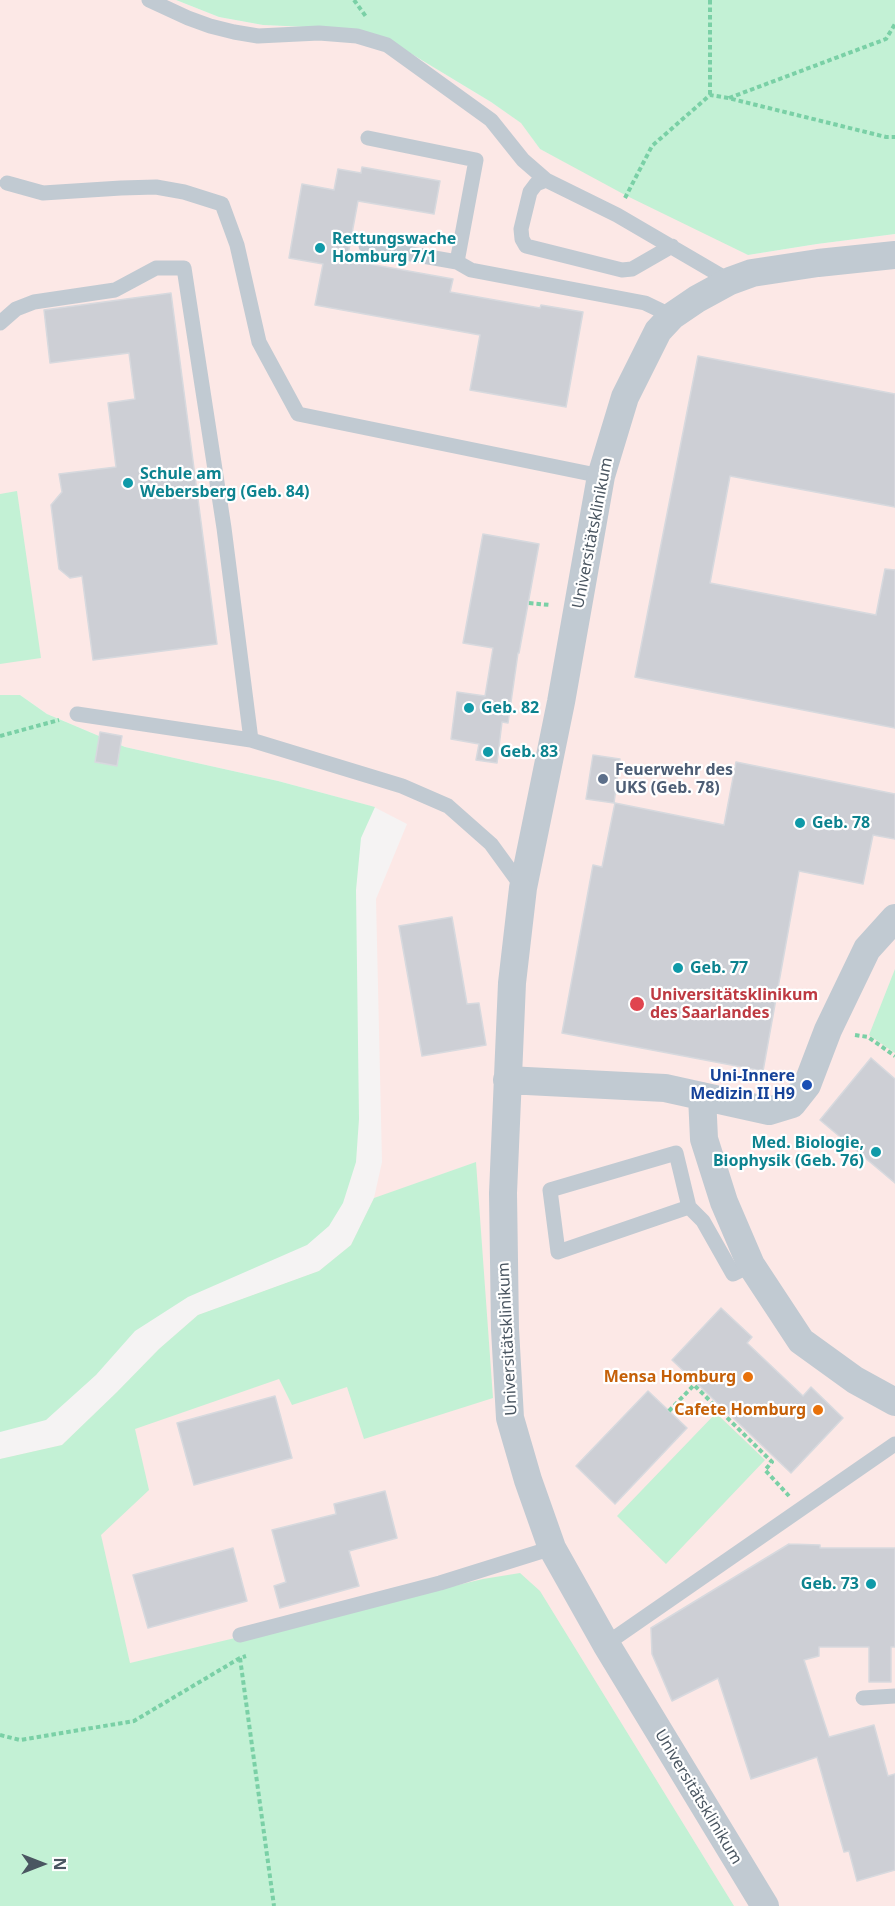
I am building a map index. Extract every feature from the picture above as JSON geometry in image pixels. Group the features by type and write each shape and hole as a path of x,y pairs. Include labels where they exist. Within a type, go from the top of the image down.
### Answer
{"street":[{"name":"Universitätsklinikum","path":"765,1906 606,1644 552,1548 528,1480 510,1418 505,1329 503,1192 512,983 523,888 563,690 602,476 625,397 658,330 672,316 697,299 721,276 895,255"},
{"path":"507,1080 666,1088 769,1111 792,1104 807,1085 828,1030 867,949 895,918"},
{"path":"702,1096 704,1139 723,1202 751,1265 801,1341 855,1380 895,1402"}],"lane":[{"path":"149,0 188,18 234,32 258,36 319,33 357,36 387,45 491,120 523,160 546,180 617,215 721,276"},
{"path":"369,138 476,160 458,262"},
{"path":"546,180 536,184 530,192 521,229 522,239 526,246 622,270 632,269 672,246"},
{"path":"8,183 43,193 156,188 184,192 222,204 237,245 259,342 298,414 602,476"},
{"path":"366,246 458,262 471,270 645,303 672,316"},
{"path":"0,323 16,309 34,302 115,290 156,268 184,268 224,528 251,740"},
{"path":"77,714 251,740 402,786 448,806 490,844 523,888"},
{"path":"689,1207 558,1252 550,1190 676,1153 689,1207 703,1221 733,1274 751,1265"},
{"path":"606,1644 895,1444"},
{"path":"240,1635 440,1583 552,1548"},
{"path":"863,1698 895,1696"}],"path":[{"path":"617,215 652,146 710,95 710,0"},
{"path":"886,39 895,24"},
{"path":"728,98 886,39 895,33"},
{"path":"710,95 886,137 895,137"},
{"path":"0,736 77,714"},
{"path":"868,1037 895,1056"},
{"path":"669,1411 694,1385 772,1462 765,1470 801,1509"},
{"path":"0,1735 20,1740 134,1721 240,1658 250,1655"},
{"path":"240,1658 274,1906"}],"shaded area":[{"name":"Universitätsklinikum des Saarlandes","path":"0,0 176,0 219,17 263,25 329,28 400,47 522,123 540,149 748,255 895,234 895,1906 0,1906 0,1459 62,1445 159,1349 198,1315 319,1271 351,1245 374,1198 382,1162 376,899 407,824 374,807 278,781 125,747 47,714 20,695 0,695"}],"green space":[{"path":"176,0 895,0 895,234 748,255 627,196 540,149 521,123 491,102 400,47 329,28 263,25 219,17"},
{"path":"17,491 41,658 0,664 0,494"},
{"path":"0,695 20,695 47,714 125,747 278,781 375,807 361,838 356,890 359,1119 356,1162 343,1203 329,1226 307,1245 188,1297 135,1331 96,1375 46,1420 0,1432"},
{"path":"895,969 895,1053 869,1035"},
{"path":"476,1162 493,1398 364,1439 347,1387 292,1405 279,1379 135,1429 149,1490 101,1535 130,1663 483,1579 520,1573 540,1591 734,1906 0,1906 0,1459 62,1445 159,1349 198,1315 319,1271 351,1245 374,1198"},
{"path":"716,1413 765,1460 666,1564 617,1516"}],"building":[{"path":"362,167 440,181 434,214 358,201 347,260 453,279 450,292 540,308 541,305 583,312 566,407 470,390 480,335 315,305 323,264 289,258 302,184 334,190 338,169 361,173"},
{"name":"Schule am Webersberg (Geb. 84)","path":"171,293 217,644 93,660 82,576 70,578 59,569 51,505 62,492 59,474 116,467 108,403 135,399 129,353 50,363 44,310"},
{"path":"698,356 895,394 895,507 730,476 710,583 876,615 885,569 895,570 895,728 635,677"},
{"path":"483,534 539,544 518,653 508,723 502,722 497,763 476,760 479,744 451,739 457,692 485,696 493,648 463,643"},
{"path":"100,732 122,736 117,766 95,762"},
{"name":"Feuerwehr des UKS (Geb. 78)","path":"593,755 620,759 614,803 586,799"},
{"path":"736,762 895,794 895,839 873,835 863,884 799,871 763,1071 562,1033 593,865 602,867 615,803 724,825"},
{"path":"452,917 467,1004 479,1003 486,1045 422,1056 399,926"},
{"name":"Med. Biologie, Biophysik (Geb. 76)","path":"871,1058 895,1079 895,1183 820,1120"},
{"path":"721,1308 752,1337 747,1343 803,1396 811,1387 843,1418 791,1473 672,1360"},
{"path":"648,1391 687,1428 615,1504 576,1466"},
{"path":"275,1396 292,1458 194,1485 177,1423"},
{"path":"385,1491 397,1538 349,1551 359,1586 280,1608 274,1586 286,1582 272,1530 336,1514 334,1504"},
{"path":"789,1544 820,1545 820,1548 895,1548 895,1647 891,1647 891,1682 869,1682 869,1647 819,1647 819,1656 804,1660 829,1737 874,1725 888,1776 895,1774 895,1870 857,1881 849,1851 844,1852 817,1757 751,1779 718,1678 672,1701 652,1654 651,1628"},
{"path":"233,1548 247,1601 148,1628 133,1575"}],"place":[{"name":"Rettungswache Homburg 7/1","path":"320,248"},
{"name":"Schule am Webersberg (Geb. 84)","path":"128,483"},
{"name":"Geb. 82","path":"469,708"},
{"name":"Geb. 83","path":"488,752"},
{"name":"Feuerwehr des UKS (Geb. 78)","path":"603,779"},
{"name":"Geb. 78","path":"800,823"},
{"name":"Geb. 77","path":"678,968"},
{"name":"Universitätsklinikum des Saarlandes","path":"637,1004"},
{"name":"Uni-Innere Medizin II H9","path":"807,1085"},
{"name":"Med. Biologie, Biophysik (Geb. 76)","path":"876,1152"},
{"name":"Mensa Homburg","path":"748,1377"},
{"name":"Cafete Homburg","path":"818,1410"},
{"name":"Geb. 73","path":"871,1584"}]}
